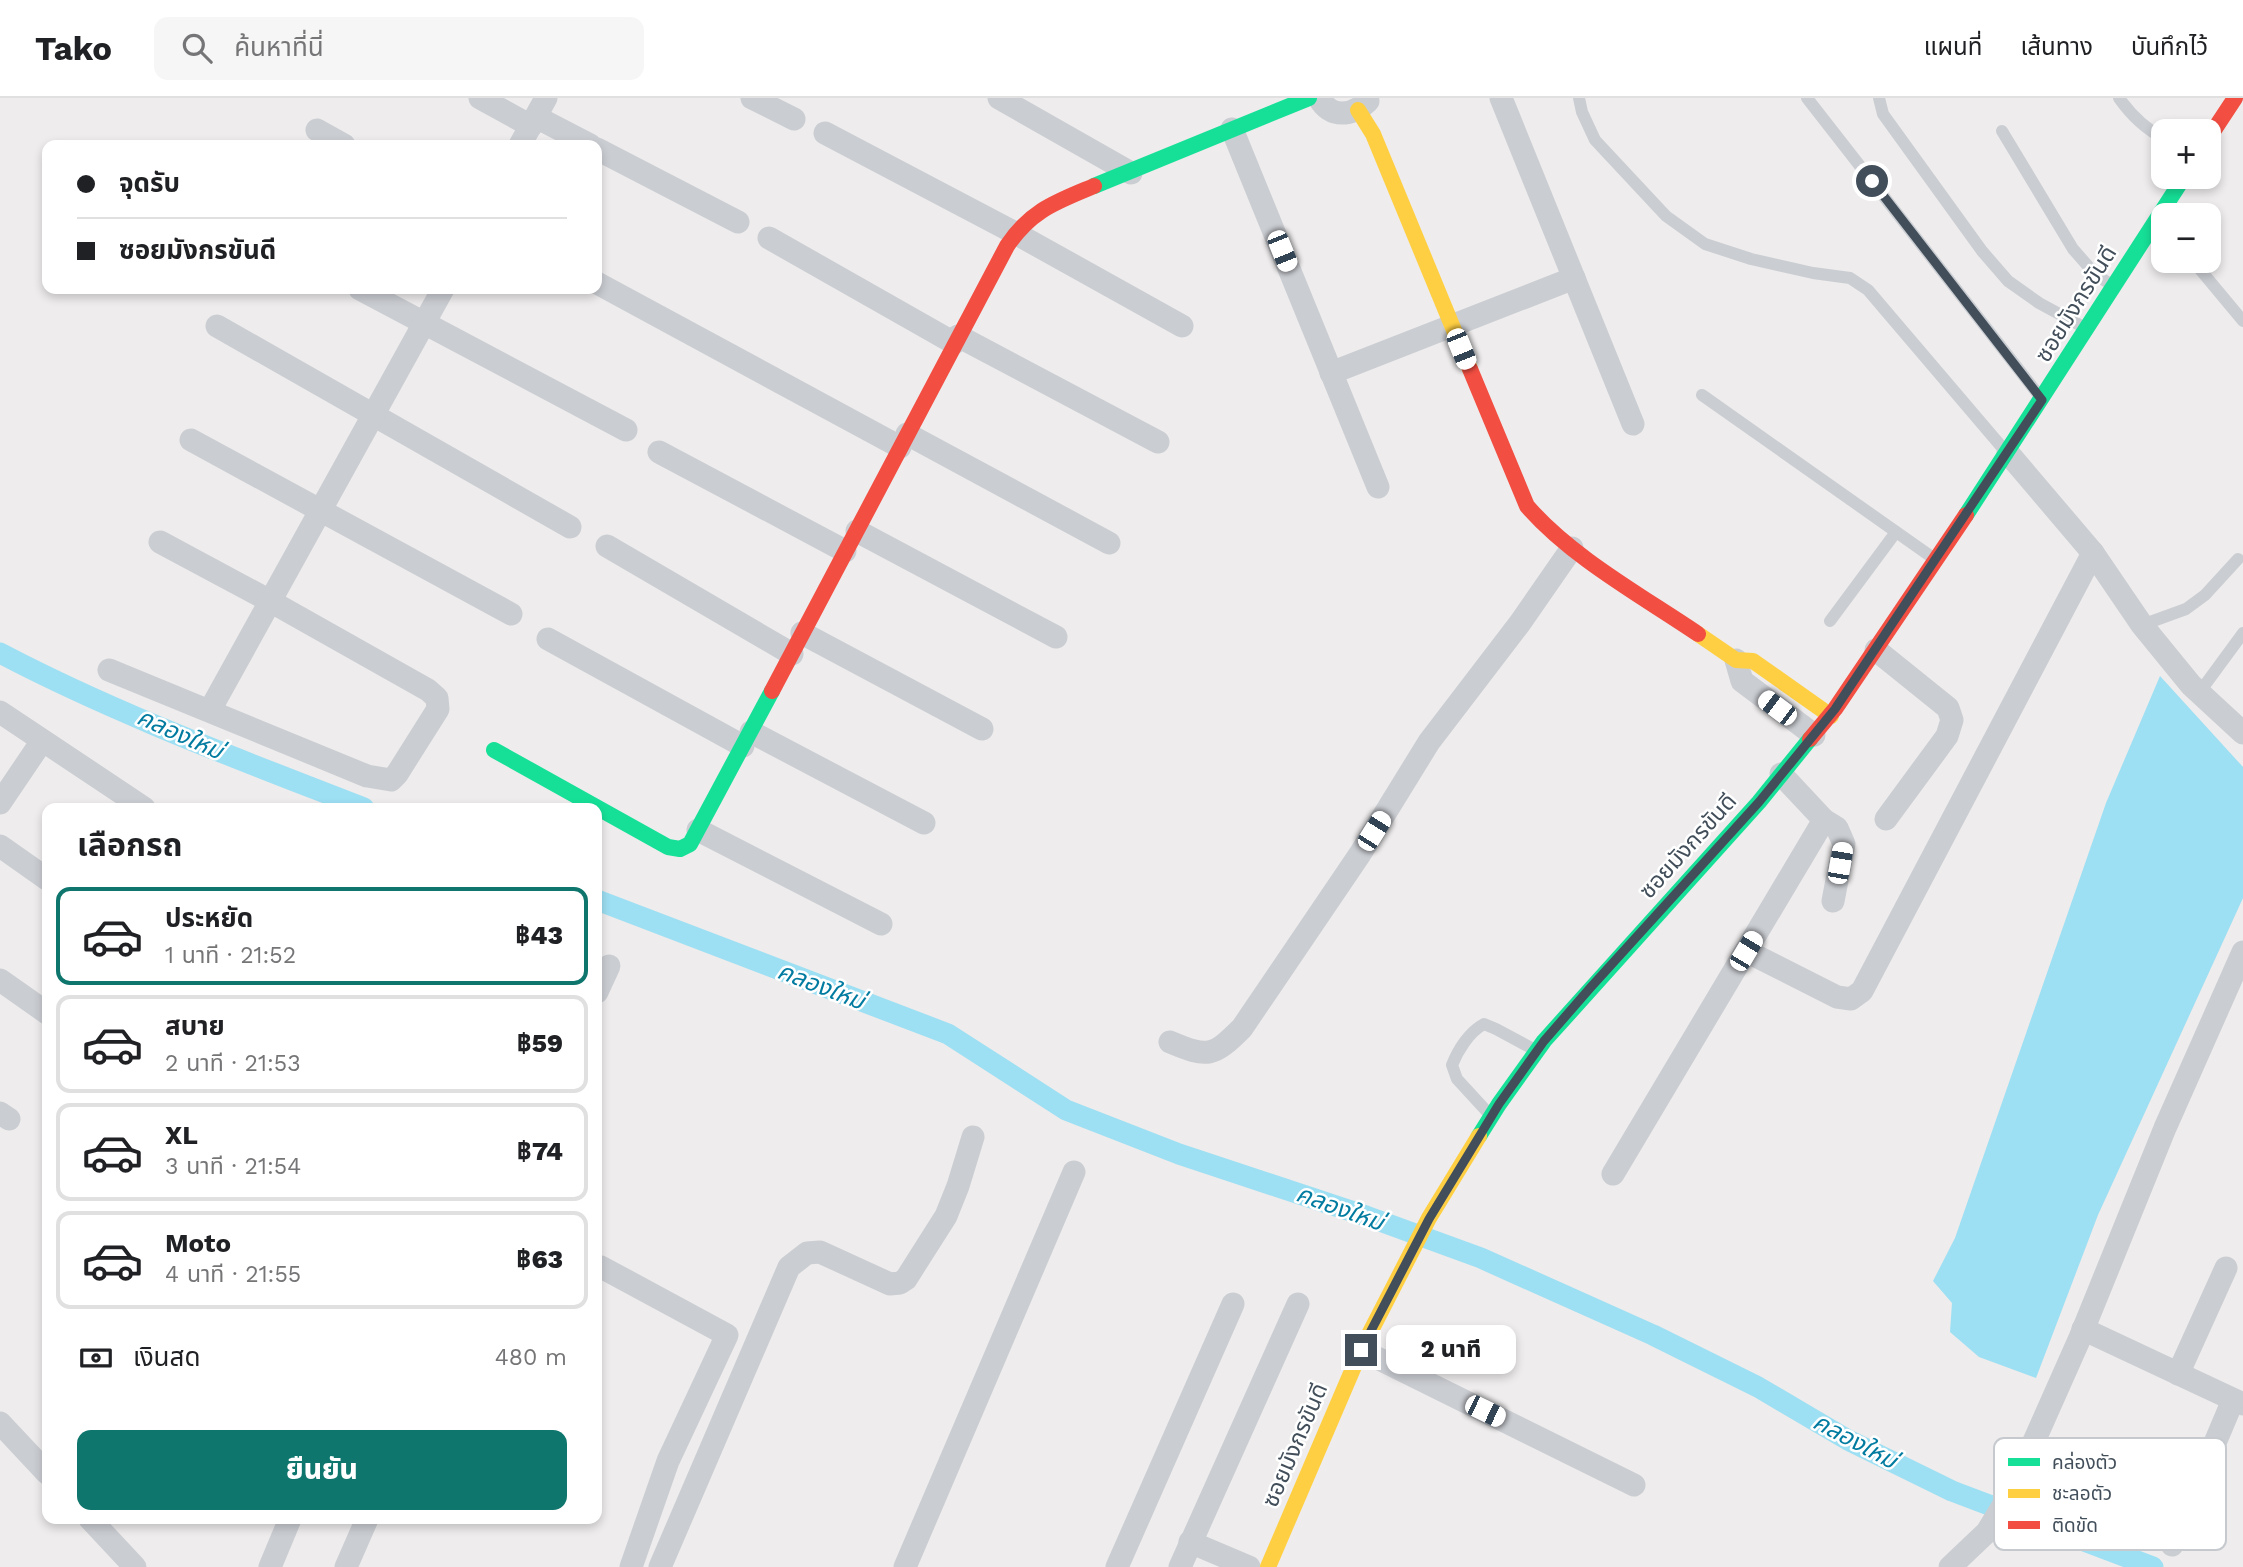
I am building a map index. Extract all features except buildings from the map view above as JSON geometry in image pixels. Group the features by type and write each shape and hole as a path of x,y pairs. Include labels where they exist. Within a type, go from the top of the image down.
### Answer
{"street":[{"path":"480,98 578,140"},
{"path":"752,98 794,119"},
{"path":"999,98 1131,173"},
{"path":"602,810 668,847 680,849 690,844 956,340 1015,233 1032,214 1048,205 1309,98"},
{"path":"1318,98 1333,112 1346,114 1363,104 1527,506 1541,522 1572,548 1736,660 1753,661 1830,716"},
{"path":"1501,98 1633,424"},
{"path":"2221,119 2235,98"},
{"path":"1232,129 1378,487"},
{"path":"317,130 335,140"},
{"path":"825,133 1015,233 1182,326"},
{"path":"602,152 738,222"},
{"name":"ซอยมังกรขันดี","path":"1268,1567 1361,1350 1429,1219 1491,1117 1537,1051 1591,987 1782,774 1830,716 2151,235"},
{"path":"769,239 956,340 1158,442"},
{"path":"1331,373 1574,278"},
{"path":"602,287 1109,543"},
{"path":"369,294 626,430"},
{"path":"210,710 440,294"},
{"path":"217,326 570,527"},
{"path":"191,440 511,614"},
{"path":"659,452 845,551"},
{"path":"2008,453 2093,553 2142,625 2199,693 2243,733"},
{"path":"857,531 1056,637"},
{"path":"109,670 368,776 391,780 438,709 437,698 428,690 160,542"},
{"path":"607,546 797,643 982,729"},
{"path":"1170,1042 1206,1054 1222,1048 1242,1028 1360,854 1429,742 1520,623 1572,548"},
{"path":"1746,951 1836,998 1851,999 1862,992 2093,553"},
{"path":"548,639 747,739 925,823"},
{"path":"1876,650 1948,708 1952,720 1947,736 1886,820"},
{"path":"1736,660 1742,681 1814,736"},
{"path":"0,712 136,803"},
{"path":"0,803 43,741"},
{"path":"494,750 589,803"},
{"path":"1782,774 1824,820 1837,828 1844,844 1833,901"},
{"path":"1613,1174 1824,820"},
{"path":"698,831 881,924"},
{"path":"0,846 42,875"},
{"path":"2035,1438 2165,1128 2243,952"},
{"path":"602,981 608,967"},
{"path":"0,980 42,1009"},
{"path":"660,1567 789,1267 807,1253 820,1252 890,1284 906,1279 946,1216 973,1137"},
{"path":"905,1567 1074,1172"},
{"path":"602,1268 727,1335 668,1461 631,1567"},
{"path":"2178,1374 2226,1268"},
{"path":"1117,1567 1233,1304"},
{"path":"1180,1567 1298,1304"},
{"path":"2083,1329 2238,1402 2221,1438"},
{"path":"1361,1350 1634,1485"},
{"path":"0,1423 42,1468"},
{"path":"1950,1567 1987,1532 1994,1521"},
{"path":"95,1524 135,1567"},
{"path":"270,1567 288,1524"},
{"path":"346,1567 365,1524"},
{"path":"1190,1542 1249,1567"}],"lane":[{"path":"1579,98 1582,112 1595,140 1667,216 1705,244 1751,259 1812,273 1850,278 1868,290 2008,453"},
{"path":"1807,98 2042,400"},
{"path":"1879,98 1883,114 1982,251 2008,281 2039,303 2087,329"},
{"path":"2119,98 2131,115 2151,131"},
{"path":"2002,131 2073,249 2095,274 2115,287"},
{"path":"2203,273 2243,321"},
{"path":"1702,395 1936,560"},
{"path":"1830,621 1896,532"},
{"path":"2142,625 2186,609 2204,595 2238,559"},
{"path":"2199,693 2243,633"},
{"path":"1491,1117 1457,1079 1452,1065 1456,1054 1476,1029 1484,1024 1537,1051"}],"water":[{"path":"2160,676 2243,767 2243,898 2098,1215 2036,1378 1979,1357 1950,1332 1952,1303 1933,1281 1955,1238 2106,803"}],"waterway":[{"name":"คลองใหม่","path":"0,653 134,716 351,803"},
{"name":"คลองใหม่","path":"602,902 948,1034 1066,1110 1179,1154 1366,1216 1481,1258 1653,1335 1758,1387 1848,1440 1952,1491 1994,1507"},
{"name":"คลองใหม่","path":"2108,1550 2153,1567"}],"traffic: fast":[{"path":"1094,186 1309,98"},
{"path":"1966,515 2176,189"},
{"path":"602,810 668,847 680,849 690,844 772,691"},
{"path":"1479,1136 1544,1041 1759,802 1810,739"},
{"path":"494,750 589,803"}],"traffic: slow":[{"path":"1358,110 1373,134 1470,369"},
{"path":"1698,634 1736,660 1753,661 1831,716"},
{"path":"1268,1567 1361,1350 1429,1218 1479,1136"}],"traffic: jam":[{"path":"2221,119 2235,98"},
{"path":"772,691 1007,246 1025,224 1045,208 1094,186"},
{"path":"1470,369 1527,506 1545,525 1586,559 1698,634"},
{"path":"1810,739 1835,709 1966,515"}],"route":[{"path":"1361,1350 1429,1219 1499,1104 1544,1041 1759,802 1835,709 2042,400 1872,181"}]}
